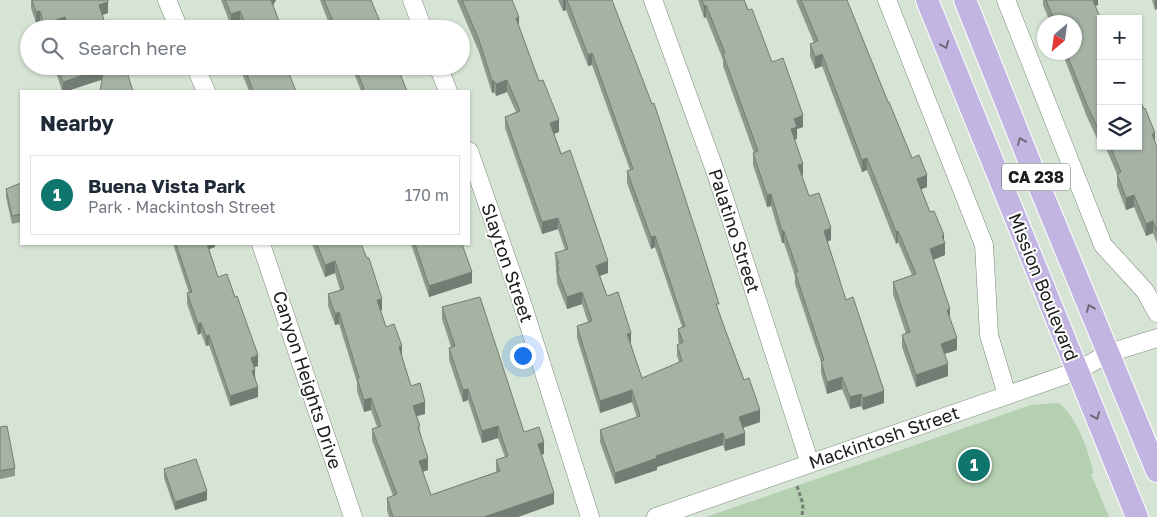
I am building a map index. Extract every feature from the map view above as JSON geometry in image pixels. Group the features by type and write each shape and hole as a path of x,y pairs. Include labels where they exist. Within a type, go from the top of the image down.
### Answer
{"main road":[{"name":"Mission Boulevard","path":"927,0 1137,517"},
{"name":"Mission Boulevard","path":"965,0 1157,471"}],"street":[{"path":"167,0 176,20"},
{"path":"412,0 420,20"},
{"name":"Palatino Street","path":"653,0 717,176 810,464"},
{"path":"887,0 984,245 989,335 1007,396"},
{"path":"1006,0 1104,245 1145,292 1157,313"},
{"path":"199,75 206,90"},
{"path":"442,75 448,90"},
{"name":"Slayton Street","path":"470,154 520,297 590,517"},
{"name":"Canyon Heights Drive","path":"261,245 353,517"},
{"name":"Mackintosh Street","path":"656,517 1077,371 1109,352 1157,338"}],"path":[{"path":"792,470 803,504 802,517"}],"green space":[{"path":"1059,403 1072,418 1081,435 1094,473 1091,474 1109,517 706,517 1031,405"}],"building":[{"path":"32,0 108,0 108,2 99,5 104,20 66,20 65,17 56,20 43,20 40,11 36,12"},
{"path":"225,0 271,0 279,20 244,20 240,11 231,14"},
{"path":"324,0 371,0 379,20 333,20"},
{"path":"462,0 512,0 519,17 516,18 539,81 543,80 559,120 550,123 561,154 570,150 608,261 596,266 607,296 618,292 631,333 627,334 642,378 682,361 677,345 683,342 678,329 685,326 655,236 651,237 627,171 633,169 592,53 588,55 567,0 612,0 652,104 654,103 719,304 716,304 726,332 744,380 749,378 760,410 739,417 745,433 725,440 723,433 656,456 657,458 615,473 600,430 640,416 632,390 600,401 577,326 592,321 582,292 567,297 557,271 559,270 557,264 559,263 555,253 568,249 558,218 542,222 505,117 520,111 507,80 496,84 492,81 479,40"},
{"path":"702,0 744,0 748,10 752,9 772,62 783,58 803,115 794,119 797,127 791,129 803,164 798,165 809,196 819,193 831,228 824,231 846,300 853,297 884,391 863,398 861,394 850,397 842,377 827,382 821,361 824,360 795,272 798,272 784,231 782,231 771,194 767,195 753,153 758,151 723,54 725,53 706,5 704,6"},
{"path":"801,0 847,0 912,158 919,155 927,175 917,179 930,212 934,211 944,235 942,236 945,243 930,249 950,309 947,310 957,338 941,344 948,364 916,375 902,335 910,332 893,282 916,274 898,231 896,232 867,158 862,160 822,54 815,57 810,44 818,41"},
{"path":"1046,0 1093,0 1099,15 1097,15 1097,127 1069,60 1082,60 1082,15 1052,15"},
{"path":"60,75 84,75 63,82"},
{"path":"103,75 128,75 133,90 100,90"},
{"path":"247,75 290,75 296,90 253,90"},
{"path":"359,75 401,75 407,90 361,90 364,89"},
{"path":"1142,105 1155,133 1152,134 1157,147 1157,231 1153,221 1146,224 1134,195 1126,198 1117,174 1121,172 1112,150 1142,150"},
{"path":"20,183 20,214 12,216 6,189"},
{"path":"176,245 207,245 218,277 227,274 258,355 251,358 255,370 252,371 258,387 230,396 209,335 206,336 201,323 198,324 187,293 192,292"},
{"path":"317,245 361,245 367,258 369,258 382,299 377,300 386,327 394,324 402,346 399,347 411,386 420,383 425,402 413,406 428,458 419,461 431,495 500,471 496,460 508,456 498,426 482,431 468,389 463,390 449,348 455,346 442,307 480,297 524,432 539,427 544,442 538,444 554,493 484,517 393,517 387,498 397,494 372,429 381,426 371,398 364,400 339,312 335,314 328,294 344,289 335,261 325,265"},
{"path":"415,245 462,245 472,272 429,286"},
{"path":"7,426 15,468 0,471 0,427"},
{"path":"196,459 207,491 175,502 164,469"}],"place":[{"name":"Buena Vista Park","path":"974,465"}]}
